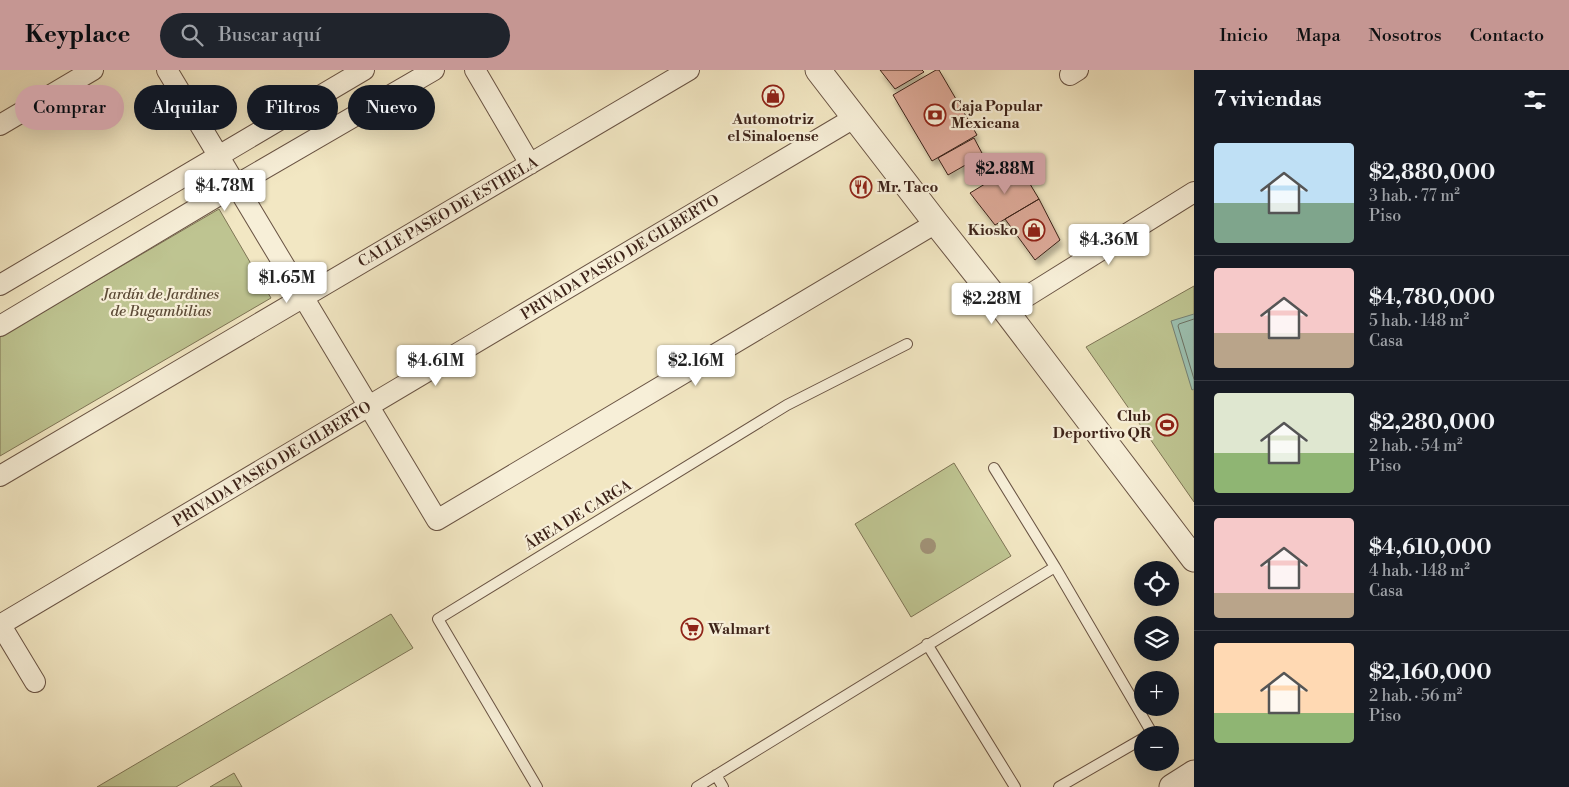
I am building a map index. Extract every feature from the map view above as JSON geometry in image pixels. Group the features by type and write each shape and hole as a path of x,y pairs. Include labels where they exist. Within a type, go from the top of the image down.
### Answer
{"street":[{"path":"0,126 93,70"},
{"path":"167,70 437,520 936,223"},
{"path":"0,285 364,70"},
{"path":"0,326 236,185 434,70"},
{"path":"475,70 530,164"},
{"name":"CALLE PASEO DE ESTHELA","path":"0,476 690,70"},
{"path":"818,70 1006,310 1194,559"},
{"name":"PRIVADA PASEO DE GILBERTO","path":"0,625 854,118"},
{"path":"1006,310 1194,192"},
{"path":"0,625 35,682"},
{"path":"1172,787 1194,773"}],"lane":[{"name":"ÁREA DE CARGA","path":"537,787 438,619 787,405 907,344"},
{"path":"994,468 1055,567 1148,726"},
{"path":"697,787 1055,567"},
{"path":"927,644 1015,787"},
{"path":"1059,787 1134,744"},
{"path":"716,776 723,787"}],"green space":[{"name":"Jardín de Jardines de Bugambilias","path":"219,209 271,298 0,456 0,337"},
{"name":"Club Deportivo QR","path":"1194,286 1194,502 1086,347"},
{"path":"954,463 1011,556 911,617 855,524"},
{"path":"391,614 413,648 176,787 97,787"},
{"path":"234,773 242,787 210,787"}],"water":[{"path":"1194,314 1194,389 1192,390 1171,321"}],"building":[{"path":"880,70 922,70 924,72 895,89"},
{"name":"Caja Popular Mexicana","path":"939,70 977,135 932,161 893,95"},
{"path":"974,138 983,155 948,175 938,158"},
{"path":"1018,164 1039,199 995,225 970,193"},
{"name":"Kiosko","path":"1039,199 1060,240 1035,260 1005,219"}],"place":[{"name":"Automotriz el Sinaloense","path":"773,96"},
{"name":"Caja Popular Mexicana","path":"935,115"},
{"name":"Mr. Taco","path":"861,187"},
{"name":"Kiosko","path":"1034,230"},
{"name":"Club Deportivo QR","path":"1167,425"},
{"name":"Walmart","path":"692,629"}]}
